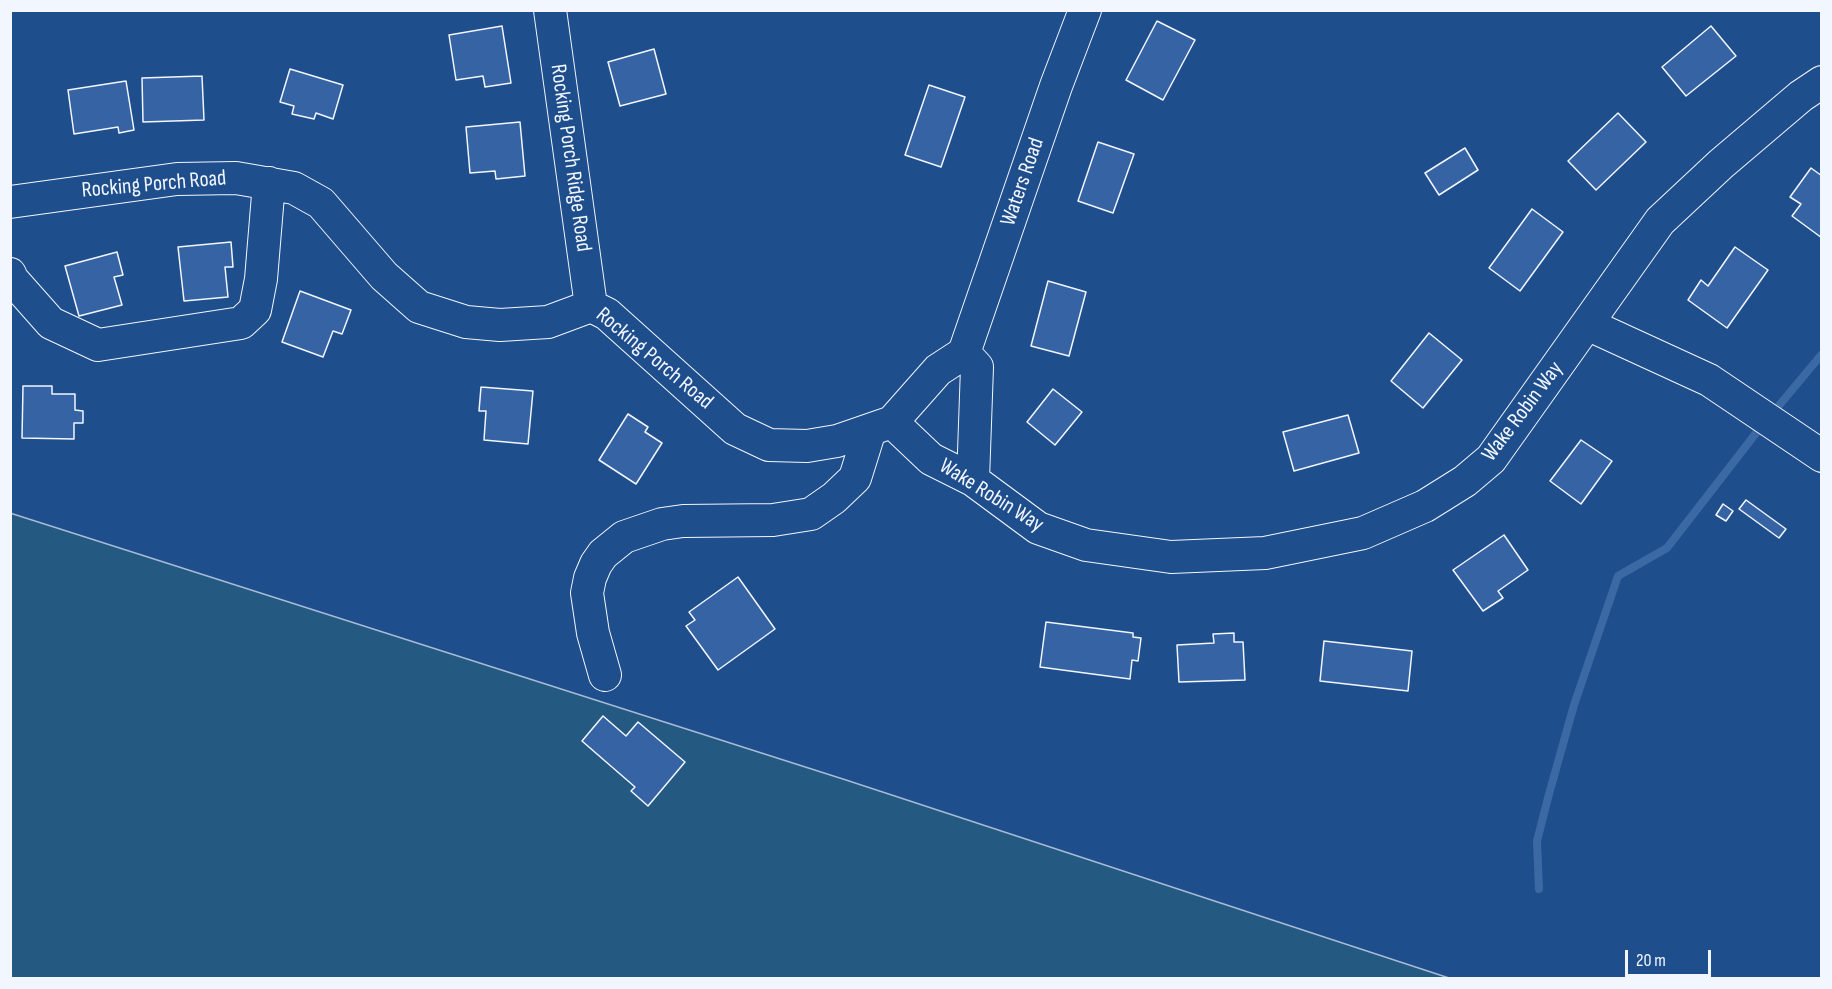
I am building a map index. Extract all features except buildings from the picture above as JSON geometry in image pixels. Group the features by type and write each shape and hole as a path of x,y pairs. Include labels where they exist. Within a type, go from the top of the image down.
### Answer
{"street":[{"name":"Rocking Porch Ridge Road","path":"550,10 591,306"},
{"name":"Waters Road","path":"964,354 1056,86 1085,10"},
{"name":"Wake Robin Way","path":"881,426 931,459 973,480 1038,528 1086,545 1171,557 1265,552 1363,533 1425,506 1465,481 1491,459 1660,221 1720,164 1821,82"},
{"name":"Rocking Porch Road","path":"10,202 177,179 236,178 294,188 321,203 384,276 419,307 466,322 500,325 548,322 591,306 607,314 735,429 769,445 807,446 837,441 881,426"},
{"path":"10,274 51,323 98,345 240,323 255,310 261,279 269,183"},
{"path":"1587,324 1709,380 1821,456"},
{"path":"605,675 593,633 587,593 590,578 603,554 624,537 662,524 683,521 772,520 811,514 834,498 855,478 881,426 938,370 964,354 977,367 973,480"}],"shaded area":[{"path":"10,513 846,780 1449,978 11,978"}],"waterway":[{"path":"1777,408 1822,354"},
{"path":"1539,889 1537,841 1574,705 1618,576 1667,548 1760,428"}]}
